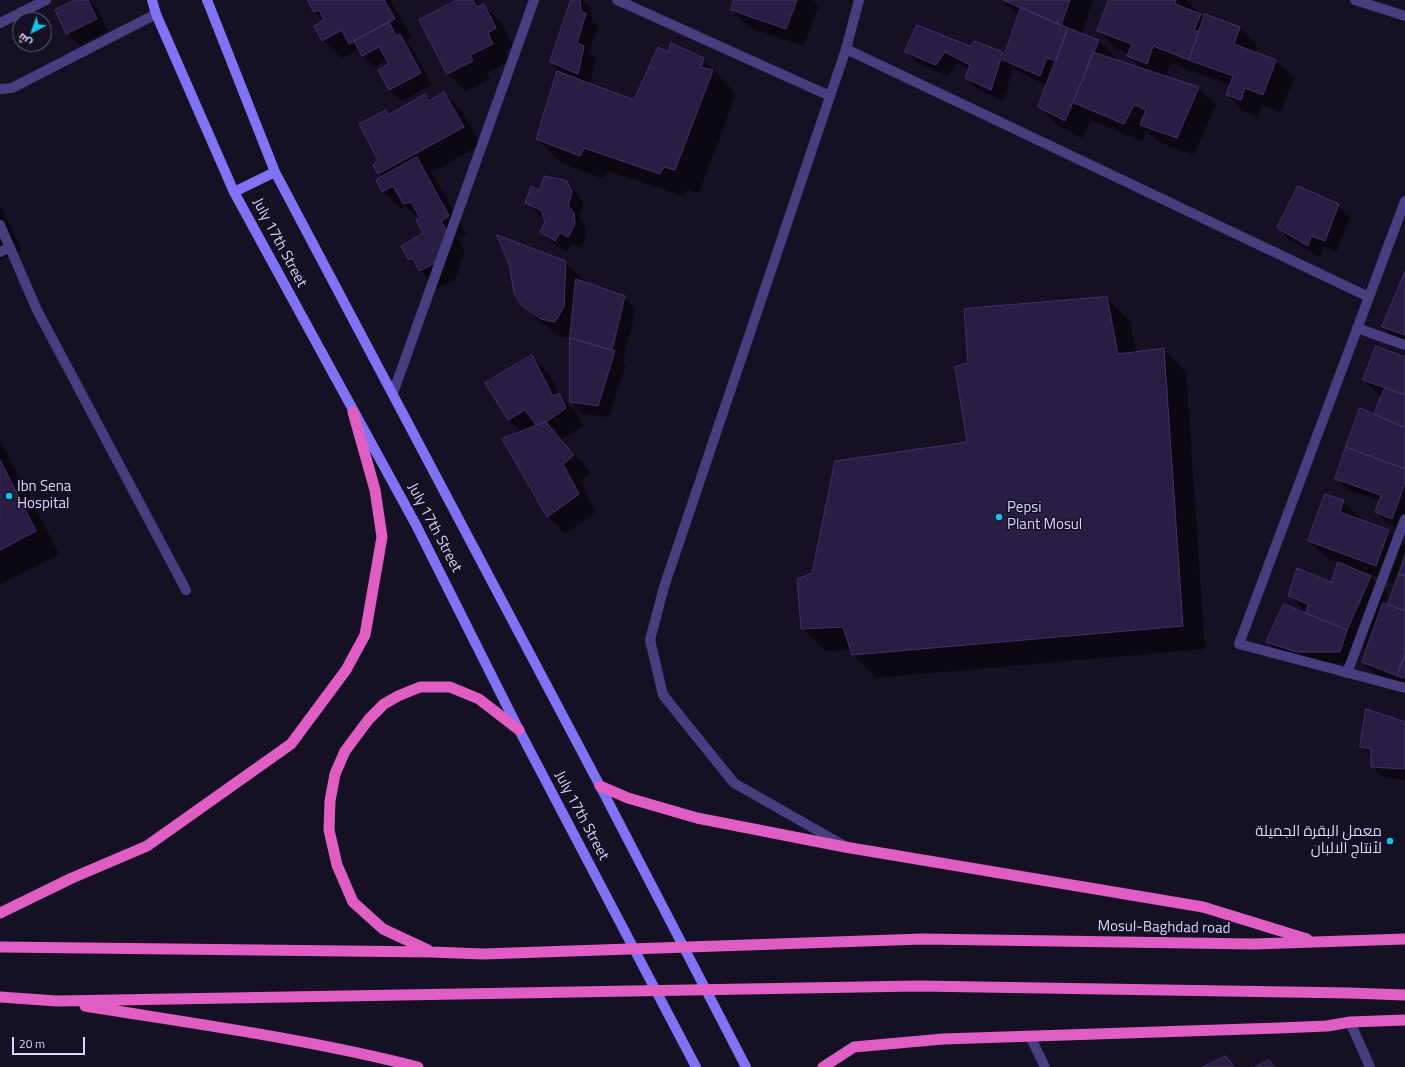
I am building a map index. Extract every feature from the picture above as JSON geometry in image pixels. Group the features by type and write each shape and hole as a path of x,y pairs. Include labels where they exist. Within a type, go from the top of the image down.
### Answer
{"highway":[{"path":"0,913 72,878 147,846 291,744 346,670 365,635 382,537 375,490 353,412"},
{"path":"432,952 383,929 353,902 337,865 329,830 330,801 335,774 349,746 369,719 384,704 420,687 450,687 479,699 519,730"},
{"path":"600,786 628,798 697,818 845,846 1203,907 1315,941"},
{"name":"Mosul-Baghdad road","path":"0,947 432,952 483,954 923,939 1254,944 1405,939"},
{"path":"0,997 56,1001 918,986 1405,995"},
{"path":"56,1001 280,1038 376,1056 418,1067"},
{"path":"823,1067 854,1048 943,1039 1279,1028 1327,1026 1350,1022 1405,1020"}],"main road":[{"name":"July 17th Street","path":"152,0 156,14 234,192 416,525 519,730 696,1067"},
{"name":"July 17th Street","path":"207,0 275,172 600,786 746,1067"},
{"path":"234,192 275,172"}],"street":[{"path":"0,23 46,0"},
{"path":"393,393 534,0"},
{"path":"617,0 830,96"},
{"path":"845,846 734,782 663,695 650,640 664,587 846,49 859,0"},
{"path":"1355,0 1405,16"},
{"path":"0,89 12,88 156,14"},
{"path":"846,49 1369,297"},
{"path":"1405,201 1239,644 1405,688"},
{"path":"0,225 37,310 186,590"},
{"path":"0,252 10,247"},
{"path":"1357,328 1405,345"},
{"path":"1346,673 1405,519"},
{"path":"1350,1022 1370,1067"},
{"path":"1030,1036 1046,1067"}],"building":[{"path":"75,0 88,0 97,19 66,34 55,10"},
{"path":"308,0 384,0 395,19 349,44 342,30 322,41 314,26 324,20 319,10 314,12"},
{"path":"457,0 473,0 477,7 484,4 496,28 488,33 493,44 470,55 473,61 447,74 419,20"},
{"path":"571,0 580,0 581,11 586,14 577,43 584,46 578,74 550,62"},
{"path":"734,0 797,0 786,29 731,10"},
{"path":"1003,0 1070,0 1061,25"},
{"path":"1109,0 1176,0 1175,4 1201,14 1194,30 1199,32 1189,60 1153,46 1147,64 1127,56 1132,44 1097,31"},
{"path":"1021,7 1068,28 1056,61 1047,58 1040,76 1003,60"},
{"path":"1205,14 1240,27 1234,44 1276,60 1263,95 1245,88 1241,100 1226,95 1233,76 1189,60"},
{"path":"389,22 396,36 400,34 421,73 389,90 378,70 389,64 379,47 362,56 354,41"},
{"path":"917,25 970,46 975,41 1003,52 991,90 965,78 970,65 945,52 936,65 905,52"},
{"path":"1068,28 1099,40 1065,121 1038,107"},
{"path":"671,43 704,58 701,67 713,70 675,170 664,167 660,174 584,148 580,156 536,139 557,71 634,100 658,47 668,52"},
{"path":"1093,52 1199,87 1177,138 1140,125 1146,110 1134,105 1124,124 1074,103"},
{"path":"444,92 464,127 378,174 373,165 378,160 359,124 386,110 388,115 425,94 428,101"},
{"path":"417,157 449,216 441,221 448,233 437,262 419,271 413,259 408,259 401,246 423,233 416,220 420,218 411,202 403,204 393,186 382,192 376,180"},
{"path":"545,176 567,181 572,192 568,206 574,213 575,224 568,237 560,233 555,241 540,232 545,222 541,210 525,203 531,186 539,190"},
{"path":"1298,186 1339,204 1325,241 1311,236 1308,246 1277,228"},
{"path":"497,235 566,261 564,307 555,322 541,319 522,306 514,293 509,264"},
{"path":"1405,272 1405,335 1382,327"},
{"path":"576,279 625,296 612,350 570,338"},
{"name":"Pepsi Plant Mosul","path":"1107,297 1118,354 1164,348 1183,626 852,655 843,627 801,629 797,579 812,573 835,461 967,442 955,367 968,363 964,309"},
{"path":"570,338 615,351 598,406 570,402"},
{"path":"1376,346 1405,357 1405,395 1363,380"},
{"path":"532,355 553,396 559,393 566,408 546,422 536,425 525,410 508,420 485,383"},
{"path":"1385,388 1405,395 1405,428 1374,414"},
{"path":"1360,408 1405,428 1405,469 1346,447"},
{"path":"546,422 574,455 563,464 579,494 547,517 502,439"},
{"path":"1346,447 1405,469 1405,483 1392,519 1375,512 1381,495 1335,479"},
{"name":"Ibn Sena Hospital","path":"0,460 36,531 0,550"},
{"path":"1325,494 1344,500 1340,512 1389,530 1376,566 1308,541"},
{"path":"1405,556 1405,576 1399,574"},
{"path":"1338,562 1371,576 1347,630 1306,613 1308,604 1288,596 1297,568 1331,582"},
{"path":"1399,574 1405,576 1405,611 1388,604"},
{"path":"1383,603 1405,611 1405,654 1397,676 1362,662"},
{"path":"1284,604 1347,630 1340,652 1296,652 1266,642"},
{"path":"1405,654 1405,678 1397,676"},
{"path":"1366,709 1405,722 1405,769 1371,767 1371,749 1360,747"},
{"path":"1226,1056 1234,1067 1203,1067"},
{"path":"1269,1060 1275,1067 1255,1067"}],"place":[{"name":"Ibn Sena Hospital","path":"9,496"},
{"name":"Pepsi Plant Mosul","path":"999,517"},
{"name":"معمل البقرة الجميلة لأنتاج الالبان","path":"1390,841"}]}
